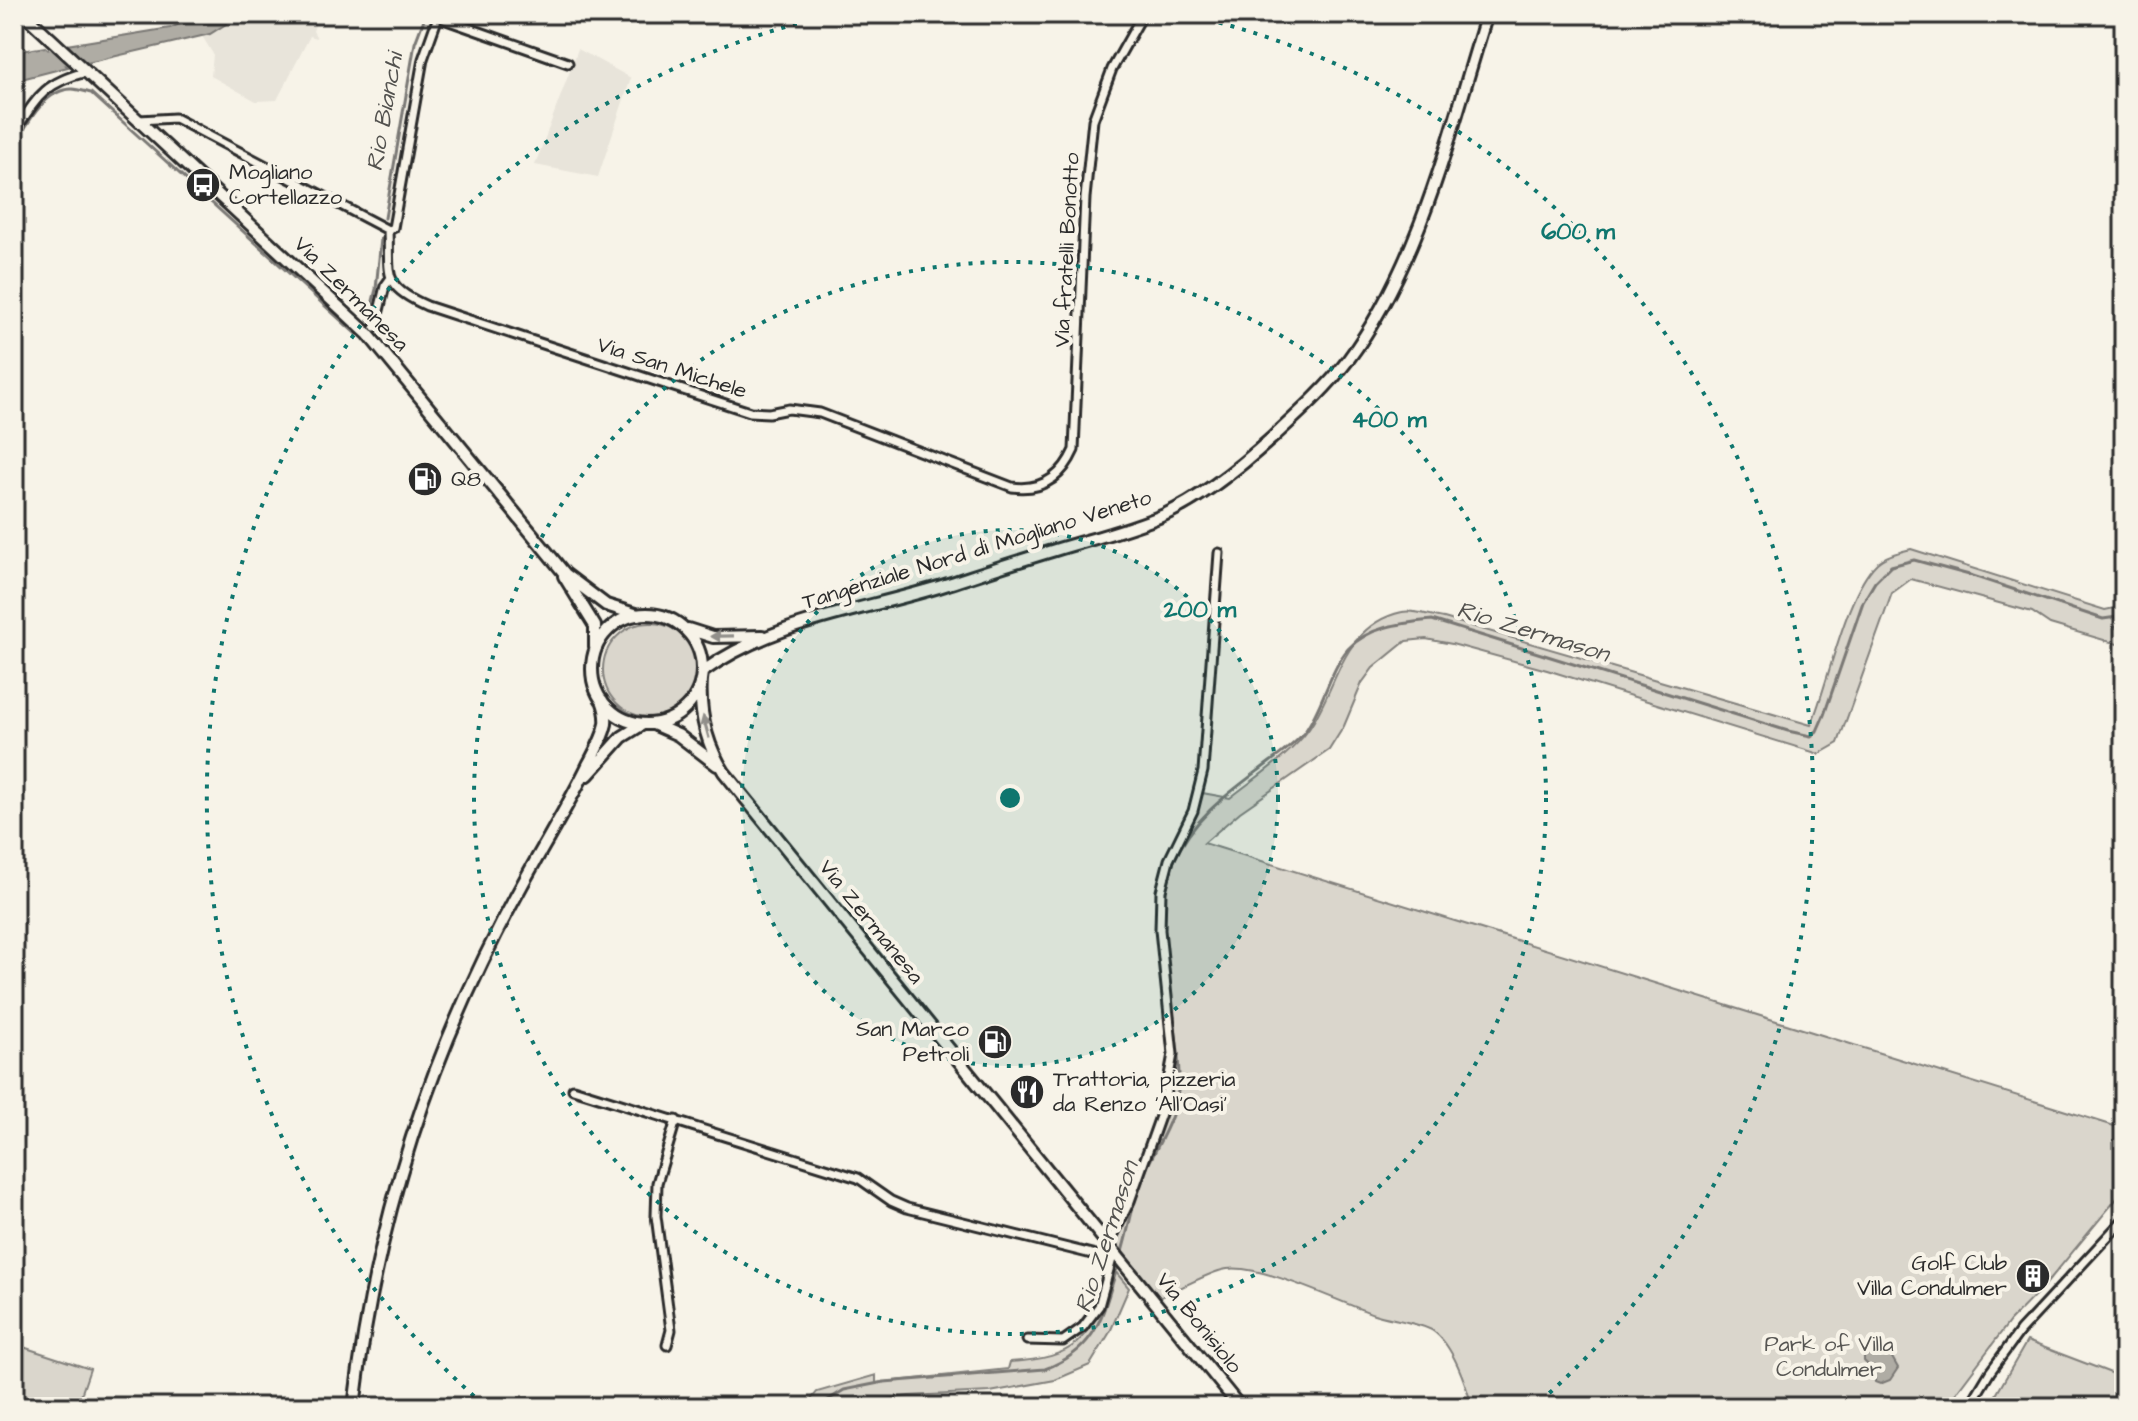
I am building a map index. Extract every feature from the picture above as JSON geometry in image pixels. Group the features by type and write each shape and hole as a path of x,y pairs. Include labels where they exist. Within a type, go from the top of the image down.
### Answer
{"main road":[{"name":"Via Zermanesa","path":"24,14 368,334 554,561 595,626 597,638 593,671 595,686 602,700 620,716 678,735 724,772 1126,1264"},
{"name":"Tangenziale Nord di Mogliano Veneto","path":"702,675 764,637 828,615 939,587 1103,537 1165,514 1225,477 1254,454 1318,396 1349,359 1387,296 1419,226 1487,14"},
{"name":"Via Zermanesa","path":"554,561 598,601 619,611 669,618 683,627 698,647 704,723 724,772"},
{"path":"594,655 610,629 638,615"},
{"name":"Tangenziale Nord di Mogliano Veneto","path":"683,627 713,637 764,637"},
{"path":"577,789 622,737 648,724 669,720 684,710 695,696 702,675"},
{"path":"354,1407 363,1334 381,1242 427,1088 489,944 577,789 605,727 606,710 602,700"},
{"name":"Via Bonisiolo","path":"1126,1264 1240,1407"}],"street":[{"name":"Via fratelli Bonotto","path":"1042,485 1062,471 1074,450 1085,198 1093,120 1112,69 1143,14"},
{"path":"388,230 393,228 423,59 438,16 568,63"},
{"path":"14,133 49,86 82,68"},
{"path":"139,120 175,118 388,230"},
{"path":"375,327 385,286 390,279 388,230"},
{"name":"Via San Michele","path":"390,279 404,296 427,306 750,412 808,410 1012,487 1042,485"},
{"path":"1109,1244 1130,1201 1163,1108 1170,1073 1173,1054 1160,930 1161,891 1169,860 1193,811 1203,771 1219,553"},
{"path":"573,1089 858,1178 907,1208 1112,1259"},
{"path":"667,1345 671,1330 656,1216 657,1183 676,1120"},
{"path":"1969,1407 2020,1331 2124,1219"},
{"name":"Via Zermanesa","path":"1027,1340 1063,1341 1083,1327 1099,1306 1112,1259 1109,1244"}],"shaded area":[{"path":"205,14 235,14 210,34 87,63 67,45 170,28"},
{"path":"235,14 319,14 313,31 317,38 310,36 277,100 256,101 211,76 213,54 202,36 226,24"},
{"path":"45,47 68,67 14,81 14,52"},
{"path":"578,49 631,78 598,177 535,165"},
{"path":"1879,1348 1889,1352 1898,1368 1890,1380 1880,1384 1875,1382 1864,1361 1864,1355"}],"green space":[{"name":"Golf Club Villa Condulmer","path":"1911,549 2105,610 2124,606 2124,625 2114,627 2124,631 2124,646 2050,624 2032,612 1911,579 1892,593 1838,743 1819,754 1452,644 1426,639 1406,641 1373,668 1362,683 1344,726 1329,750 1240,812 1204,843 2124,1129 2124,1190 2046,1284 2010,1321 1958,1390 1949,1407 1472,1407 1453,1355 1440,1337 1421,1326 1374,1314 1280,1278 1242,1269 1212,1273 1159,1298 1115,1246 1166,1108 1176,1067 1176,1030 1163,939 1164,904 1176,855 1202,793 1230,798 1283,757 1309,729 1354,644 1366,630 1382,619 1406,611 1444,618 1811,725 1847,617 1866,577 1881,560"},
{"path":"650,623 668,627 683,637 693,652 697,670 693,688 683,703 668,713 650,717 632,713 617,703 607,688 603,670 607,652 617,637 632,627"},
{"path":"1115,1271 1129,1288 1110,1332 1090,1365 1055,1380 990,1392 909,1396 853,1403 845,1407 805,1407 817,1392 876,1375 876,1383 1008,1369 1010,1362 1055,1355 1070,1348 1090,1327"},
{"name":"Golf Club Villa Condulmer","path":"2027,1341 2124,1378 2124,1407 1989,1407"},
{"path":"17,1345 90,1369 77,1407 14,1407"}],"waterway":[{"name":"Rio Bianchi","path":"385,218 415,43 426,14"},
{"path":"14,64 100,51"},
{"name":"Rio Bianchi","path":"14,146 37,110 53,95 72,89 91,93 357,335"},
{"name":"Rio Bianchi","path":"368,321 376,289 381,239"},
{"name":"Rio Zermason","path":"1121,1255 1139,1188 1171,1118 1178,1092 1178,1052 1164,939 1167,885 1174,861 1192,830 1215,805 1303,734 1342,658 1356,641 1387,627 1432,620 1811,736 1817,731 1824,715 1863,602 1875,582 1891,566 1914,560 2103,619 2124,616"},
{"name":"Rio Zermason","path":"817,1407 844,1390 884,1382 1045,1369 1063,1361 1088,1340 1096,1327 1119,1262"}],"place":[{"name":"Mogliano Cortellazzo","path":"203,185"},
{"name":"Q8","path":"425,479"},
{"name":"San Marco Petroli","path":"995,1042"},
{"name":"Trattoria, pizzeria da Renzo 'All'Oasi'","path":"1027,1092"},
{"name":"Golf Club Villa Condulmer","path":"2033,1276"}],"park label":[{"name":"Park of Villa Condulmer","path":"1829,1356"}]}
